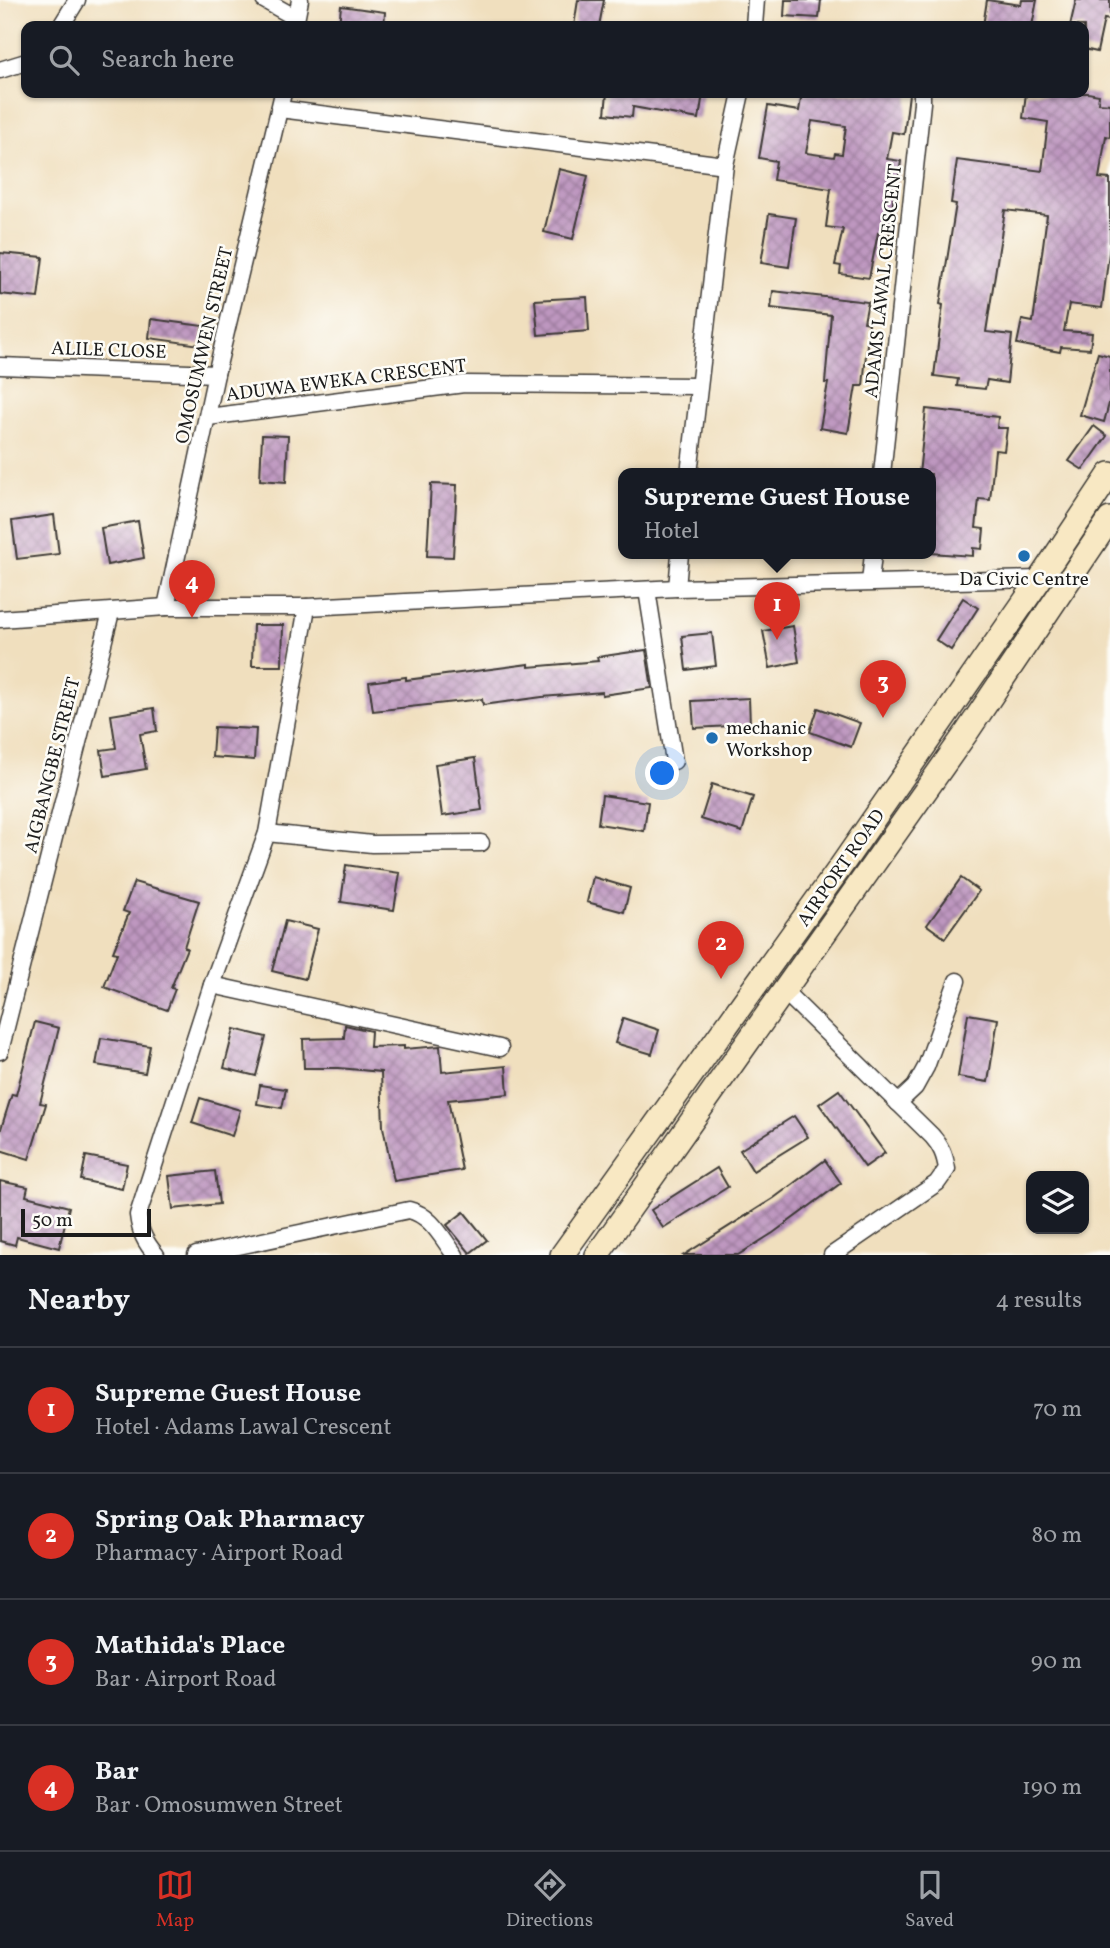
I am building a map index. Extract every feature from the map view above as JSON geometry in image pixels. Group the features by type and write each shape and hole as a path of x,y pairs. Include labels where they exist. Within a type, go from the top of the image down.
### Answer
{"main road":[{"name":"AIRPORT ROAD","path":"562,1255 839,869 1110,474"},
{"name":"AIRPORT ROAD","path":"597,1255 967,732 1110,519"},
{"path":"839,869 859,885"}],"street":[{"path":"64,21 77,0"},
{"path":"264,0 294,21"},
{"path":"295,21 300,0"},
{"path":"754,21 756,0"},
{"path":"0,70 21,64"},
{"name":"OMOSUMWEN STREET","path":"166,607 216,374 282,98"},
{"path":"690,468 725,165 740,98"},
{"name":"ADAMS LAWAL CRESCENT","path":"883,468 922,98"},
{"path":"280,109 725,165"},
{"name":"ALILE CLOSE","path":"0,366 216,374"},
{"name":"ADUWA EWEKA CRESCENT","path":"208,417 464,384 698,386"},
{"path":"677,588 680,559"},
{"path":"870,582 872,559"},
{"path":"0,619 166,607 307,607 677,588 1040,579"},
{"path":"648,590 674,761"},
{"path":"156,1255 144,1241 138,1215 212,985 267,833 307,607"},
{"name":"AIGBANGBE STREET","path":"0,1051 111,612"},
{"path":"267,833 372,844 481,843"},
{"path":"898,1103 915,1087 926,1068 957,981"},
{"path":"212,985 500,1048"},
{"path":"784,991 941,1147 947,1169 937,1183 832,1255"},
{"path":"196,1255 409,1210 419,1212 428,1220 455,1255"}],"building":[{"path":"578,0 604,0 600,21 575,21"},
{"path":"785,0 821,0 819,18 784,16"},
{"path":"987,0 1021,5 1022,0 1037,0 1033,21 984,21"},
{"path":"1076,0 1110,0 1110,20 1104,19 1097,52 1089,50 1089,21 1071,21"},
{"path":"341,6 385,12 384,21 340,21"},
{"path":"1089,93 1099,95 1098,103 1110,104 1110,137 1106,136 1099,178 1110,179 1110,245 1102,308 1069,304 1064,331 1092,333 1090,349 1061,347 1060,352 1017,344 1022,320 1033,322 1047,215 1005,210 986,332 1012,335 1007,383 987,380 985,389 957,386 958,379 934,376 943,305 940,304 956,204 951,203 957,160 1042,171 1048,122 1023,118 1025,98 1089,98"},
{"path":"607,98 702,98 699,119 633,107 632,117 605,114"},
{"path":"801,98 908,98 904,134 892,132 887,159 901,161 889,235 878,233 869,278 840,274 841,266 835,265 843,229 826,227 831,189 773,180 776,161 759,158 768,106 799,111","holes":["812,121 846,126 842,154 835,153 834,157 806,153"]},
{"path":"559,169 588,176 573,239 544,232"},
{"path":"769,214 796,218 789,267 761,263"},
{"path":"0,253 43,257 38,298 0,294"},
{"path":"773,291 868,302 864,322 869,323 863,386 856,386 848,433 820,428 828,383 825,383 831,315 771,308"},
{"path":"587,297 589,331 538,335 535,300"},
{"path":"151,319 203,326 200,345 149,338"},
{"path":"1098,353 1110,356 1110,400 1104,422 1080,415"},
{"path":"926,409 998,417 997,428 1007,428 1004,451 995,450 990,500 979,499 976,528 984,529 982,549 973,548 973,556 936,553 936,468 920,468"},
{"path":"1094,426 1107,436 1083,470 1069,461"},
{"path":"262,435 288,436 286,482 260,480"},
{"path":"431,484 457,485 453,557 427,556"},
{"path":"54,515 59,554 17,559 12,521"},
{"path":"138,521 144,558 107,565 101,528"},
{"path":"963,598 978,608 951,650 936,640"},
{"path":"253,625 283,625 282,666 252,666"},
{"path":"793,626 799,662 770,668 763,631"},
{"path":"712,633 716,666 686,670 682,636"},
{"path":"646,650 652,688 483,705 482,699 373,711 369,682 406,677 406,680 529,664 529,667 598,661 597,657"},
{"path":"749,698 750,725 694,728 692,701"},
{"path":"154,708 157,731 140,734 146,769 105,776 101,750 116,748 111,715"},
{"path":"818,708 860,723 851,747 810,732"},
{"path":"214,727 256,729 254,760 212,757"},
{"path":"475,758 482,810 442,816 435,764"},
{"path":"712,784 753,797 742,832 701,819"},
{"path":"602,795 648,802 644,831 598,824"},
{"path":"346,865 400,873 394,910 341,902"},
{"path":"593,877 630,888 624,912 587,902"},
{"path":"961,878 979,891 945,938 927,925"},
{"path":"134,882 199,901 184,947 187,948 171,988 175,989 167,1010 104,987 117,953 113,952 129,913 123,911"},
{"path":"285,921 318,929 305,979 272,971"},
{"path":"968,1014 998,1019 988,1082 958,1077"},
{"path":"623,1018 659,1030 652,1054 615,1043"},
{"path":"35,1022 59,1028 40,1103 46,1104 29,1159 0,1150 0,1132 12,1094 16,1095"},
{"path":"345,1025 371,1031 370,1047 404,1046 404,1049 440,1046 442,1072 506,1066 508,1094 448,1100 462,1170 394,1181 383,1127 381,1072 304,1068 303,1039 344,1038"},
{"path":"234,1029 266,1037 256,1076 224,1068"},
{"path":"101,1038 150,1046 145,1073 96,1065"},
{"path":"260,1085 286,1089 282,1108 257,1104"},
{"path":"839,1090 885,1153 865,1167 819,1104"},
{"path":"200,1098 240,1110 232,1136 192,1123"},
{"path":"794,1116 808,1137 753,1171 740,1150"},
{"path":"86,1156 127,1164 122,1189 81,1180"},
{"path":"825,1160 841,1183 773,1233 738,1255 684,1255 774,1198"},
{"path":"717,1168 728,1187 663,1228 651,1210"},
{"path":"215,1171 219,1204 173,1209 169,1176"},
{"path":"0,1181 28,1187 26,1196 69,1207 59,1248 17,1237 15,1245 0,1241"},
{"path":"464,1212 487,1240 470,1253 447,1225"}],"place":[{"name":"Da Civic Centre","path":"1024,556"},
{"name":"Bar","path":"192,618"},
{"name":"Supreme Guest House","path":"777,640"},
{"name":"Mathida's Place","path":"883,718"},
{"name":"mechanic Workshop","path":"712,738"},
{"name":"Spring Oak Pharmacy","path":"721,979"}]}
